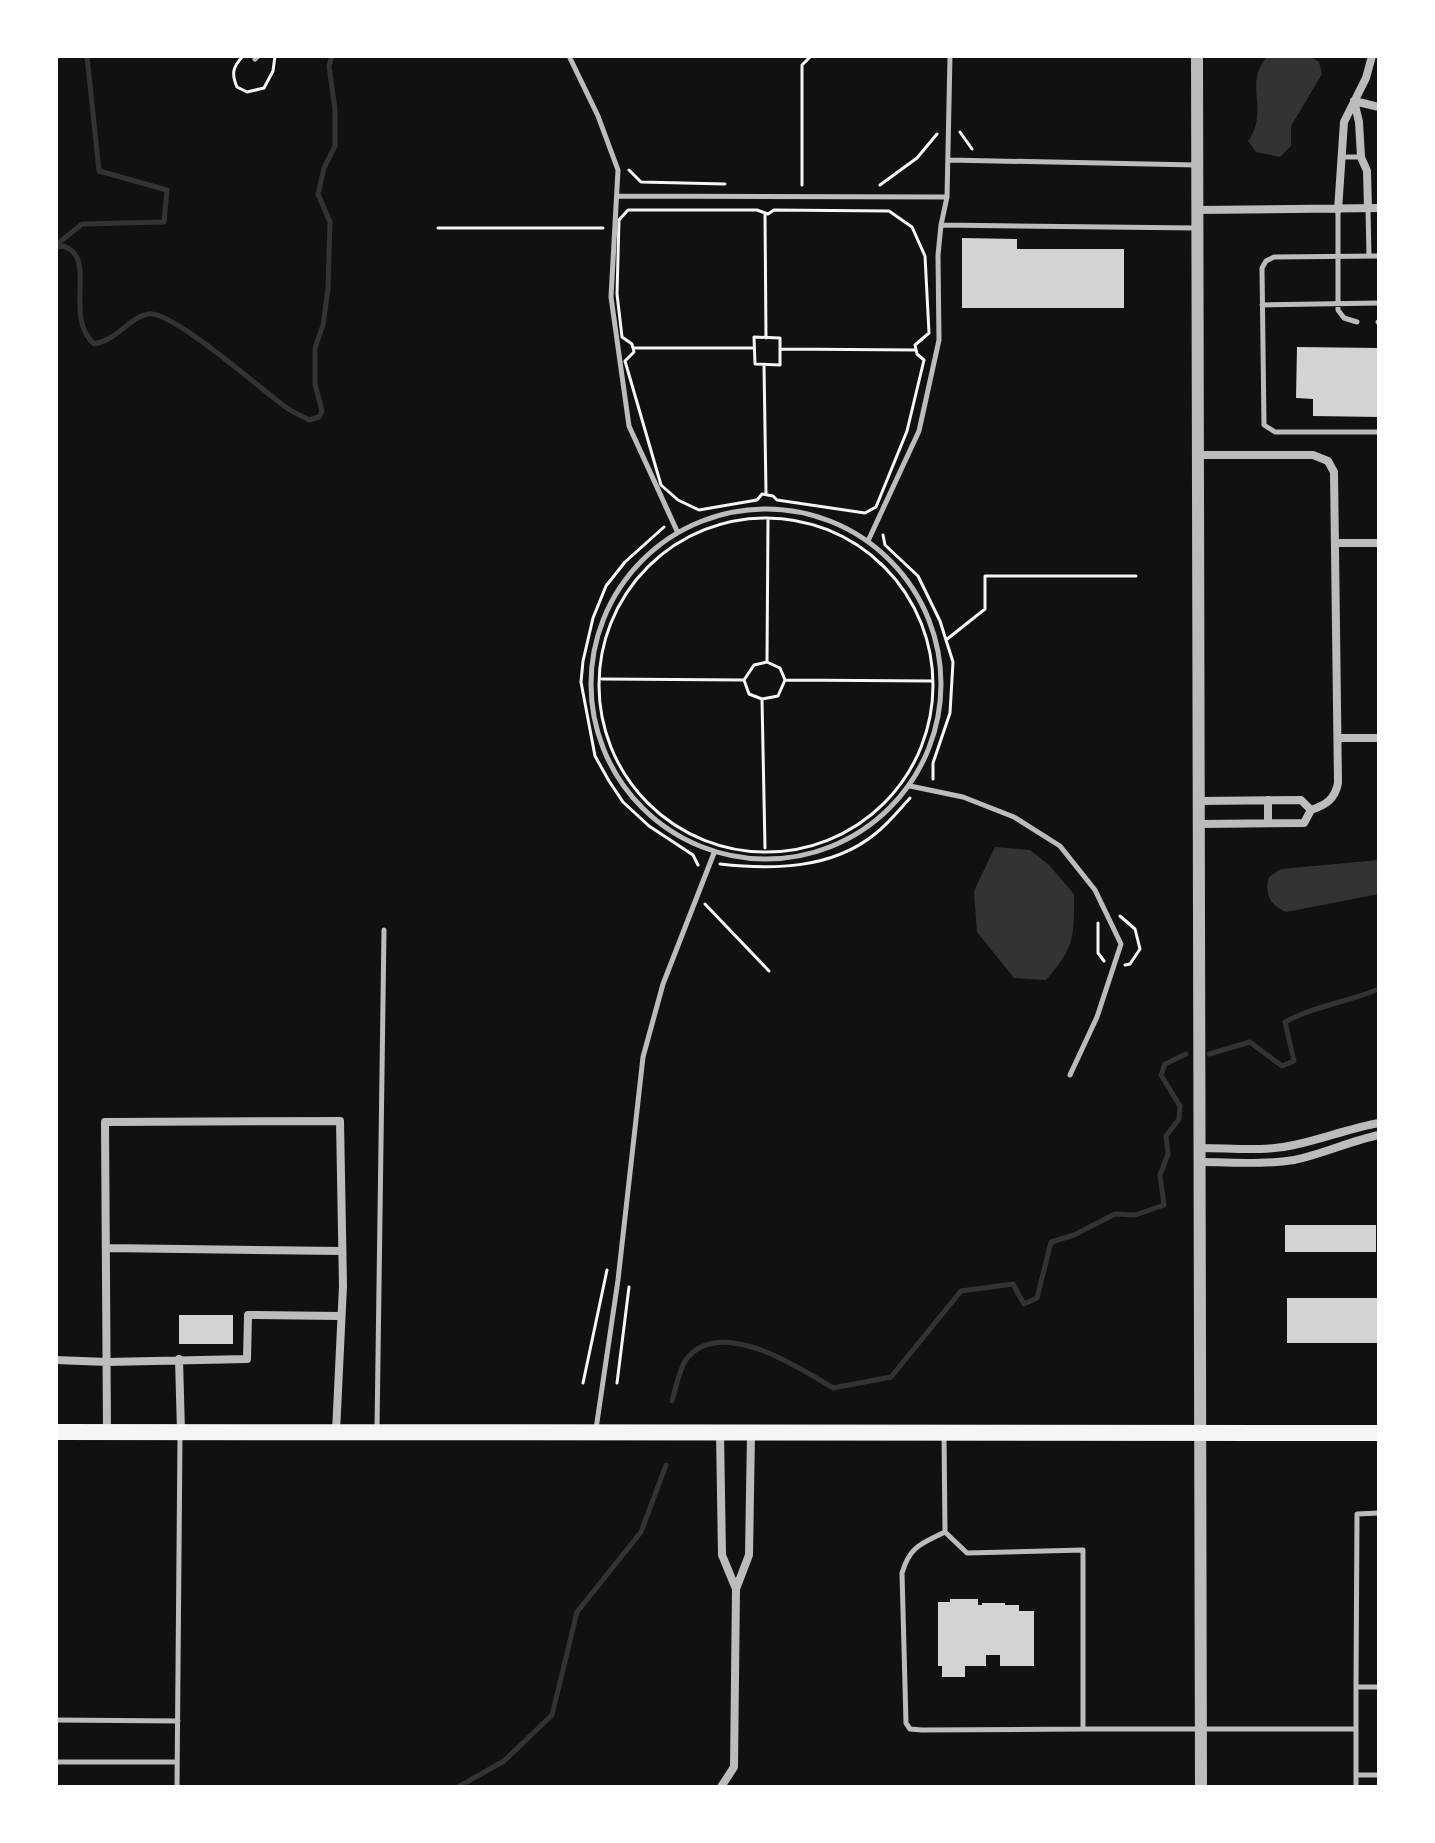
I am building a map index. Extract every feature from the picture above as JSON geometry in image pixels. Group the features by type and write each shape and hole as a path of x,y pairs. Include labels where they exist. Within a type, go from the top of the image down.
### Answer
{"main road":[{"path":"56,1432 1379,1433"}],"street":[{"path":"1197,56 1201,1787"},
{"path":"1338,210 1344,122 1366,78 1372,56"},
{"path":"1354,101 1379,107"},
{"path":"1354,101 1361,157 1367,171 1368,209"},
{"path":"1196,210 1379,208"},
{"path":"1197,455 1313,455 1328,461 1336,479 1338,738 1336,794 1322,806 1311,810 1304,823 1199,824"},
{"path":"1336,543 1379,543"},
{"path":"1338,738 1379,738"},
{"path":"1268,800 1268,823"},
{"path":"1199,801 1301,800 1311,810"},
{"path":"107,1432 105,1122 340,1121 342,1251 336,1432"},
{"path":"1200,1148 1292,1146 1347,1128 1379,1123"},
{"path":"1200,1162 1295,1159 1379,1135"},
{"path":"106,1248 342,1251"},
{"path":"56,1360 247,1359 248,1315 341,1316"},
{"path":"179,1359 181,1432"},
{"path":"720,1433 722,1555 736,1589"},
{"path":"721,1787 734,1767 736,1589 749,1555 751,1433"}],"lane":[{"path":"569,56 598,116 618,170 611,297 629,426 677,531"},
{"path":"868,541 919,431 939,340 938,255 947,197 950,56"},
{"path":"1343,157 1361,157"},
{"path":"949,160 1197,165"},
{"path":"618,196 947,197"},
{"path":"1368,209 1369,256"},
{"path":"1338,210 1338,304 1340,315 1357,322"},
{"path":"941,225 1196,228"},
{"path":"1379,256 1274,257 1266,261 1262,268 1264,425 1275,432 1379,432"},
{"path":"1262,305 1379,303"},
{"path":"776,509 828,520 868,541 902,572 923,605 937,640 942,678 940,716 929,753 910,786 872,826 823,851 768,860 714,853 673,834 638,806 611,770 595,728 589,684 595,640 612,598 638,562 677,531 723,514 776,509"},
{"path":"910,786 963,797 1014,817 1060,846 1095,890 1121,944 1097,1017 1070,1075"},
{"path":"596,1432 618,1280 643,1057 663,984 714,853"},
{"path":"377,1432 384,930"},
{"path":"177,1787 181,1432"},
{"path":"944,1433 945,1532 967,1553 1083,1550 1083,1729"},
{"path":"1356,1787 1357,1514 1379,1513"},
{"path":"945,1532 914,1548 906,1559 902,1573 906,1723 910,1729 1356,1729"},
{"path":"1356,1687 1379,1687"},
{"path":"56,1720 178,1721"},
{"path":"56,1762 177,1762"},
{"path":"1356,1775 1379,1775"}],"path":[{"path":"243,56 234,66 233,77 237,87 247,92 264,88 273,71 275,56"},
{"path":"802,185 802,65 811,56"},
{"path":"958,123 974,152"},
{"path":"881,185 917,158 939,132"},
{"path":"627,163 630,172 641,182 734,184"},
{"path":"765,214 757,210 628,210 619,220 617,294 622,337 632,344 634,352 625,361 661,485 678,500 699,510 757,500 766,494"},
{"path":"765,214 774,210 889,211 912,227 925,256 929,333 915,345 924,360 907,431 876,507 865,513 777,500 766,494"},
{"path":"765,214 766,338"},
{"path":"438,228 607,228"},
{"path":"754,337 780,338 780,365 755,364 754,348 754,337"},
{"path":"633,348 754,348"},
{"path":"780,349 916,350"},
{"path":"764,365 766,494"},
{"path":"728,519 768,520 840,536 887,568 914,602 931,641 934,681 929,727 908,777 881,808 835,839 783,849 736,849 676,826 635,792 608,745 602,679 609,628 623,596 645,567 682,536 728,519"},
{"path":"664,520 664,529 625,562 606,586 593,618 581,682 595,756 609,781 623,802 649,826 693,855 699,876"},
{"path":"767,662 768,520"},
{"path":"882,529 885,545 918,576 940,621 953,662 950,713 933,763 933,779"},
{"path":"946,640 985,609 985,576 1136,576"},
{"path":"767,662 780,668 785,680 778,696 762,699 749,694 744,680 754,665 767,662"},
{"path":"602,679 744,680"},
{"path":"785,680 934,681"},
{"path":"762,699 765,849"},
{"path":"717,864 754,868 787,866 839,856 875,834 912,796"},
{"path":"702,901 769,971"},
{"path":"1112,909 1135,929 1140,949 1130,964 1119,965"},
{"path":"1099,915 1098,953 1109,967"},
{"path":"583,1383 607,1269"},
{"path":"617,1383 629,1287"}],"shaded area":[{"path":"1309,56 1319,62 1322,74 1291,126 1291,146 1280,157 1256,152 1248,141 1257,119 1256,87 1260,67 1267,57"},
{"path":"995,847 1030,850 1049,865 1074,894 1071,941 1063,959 1046,980 1014,978 977,932 974,891"},
{"path":"1379,860 1379,894 1286,912 1272,902 1268,894 1269,877 1281,869"}],"building":[{"path":"962,238 1017,239 1017,249 1124,249 1124,308 962,308"},
{"path":"1297,347 1379,348 1379,417 1313,416 1313,399 1296,398"},
{"path":"1285,1225 1376,1225 1376,1252 1285,1252"},
{"path":"1287,1298 1379,1298 1379,1343 1287,1343"},
{"path":"179,1315 233,1315 233,1344 179,1344"},
{"path":"950,1599 978,1599 978,1605 1005,1603 1019,1605 1019,1611 1034,1611 1034,1666 1000,1666 1000,1655 986,1655 986,1666 965,1666 965,1677 942,1677 942,1666 938,1666 938,1602 950,1602"}],"waterway":[{"path":"56,245 82,224 164,222 167,190 99,171 87,56"},
{"path":"56,247 69,249 78,261 82,322 94,344 110,338 141,316 160,316 196,337 290,410 309,420 319,417 322,411 315,384 315,348 323,325 328,289 330,222 318,194 324,168 335,146 335,109 329,66 332,56"},
{"path":"1209,1054 1250,1042 1282,1066 1294,1061 1285,1022 1379,989"},
{"path":"672,1401 687,1359 705,1345 722,1342 762,1350 833,1388 891,1377 961,1291 1013,1284 1024,1304 1037,1298 1051,1242 1074,1235 1115,1214 1135,1215 1164,1205 1160,1175 1168,1154 1166,1136 1179,1119 1180,1106 1161,1075 1165,1064 1186,1054"},
{"path":"458,1787 504,1761 552,1715 577,1612 641,1532 666,1465"}]}
